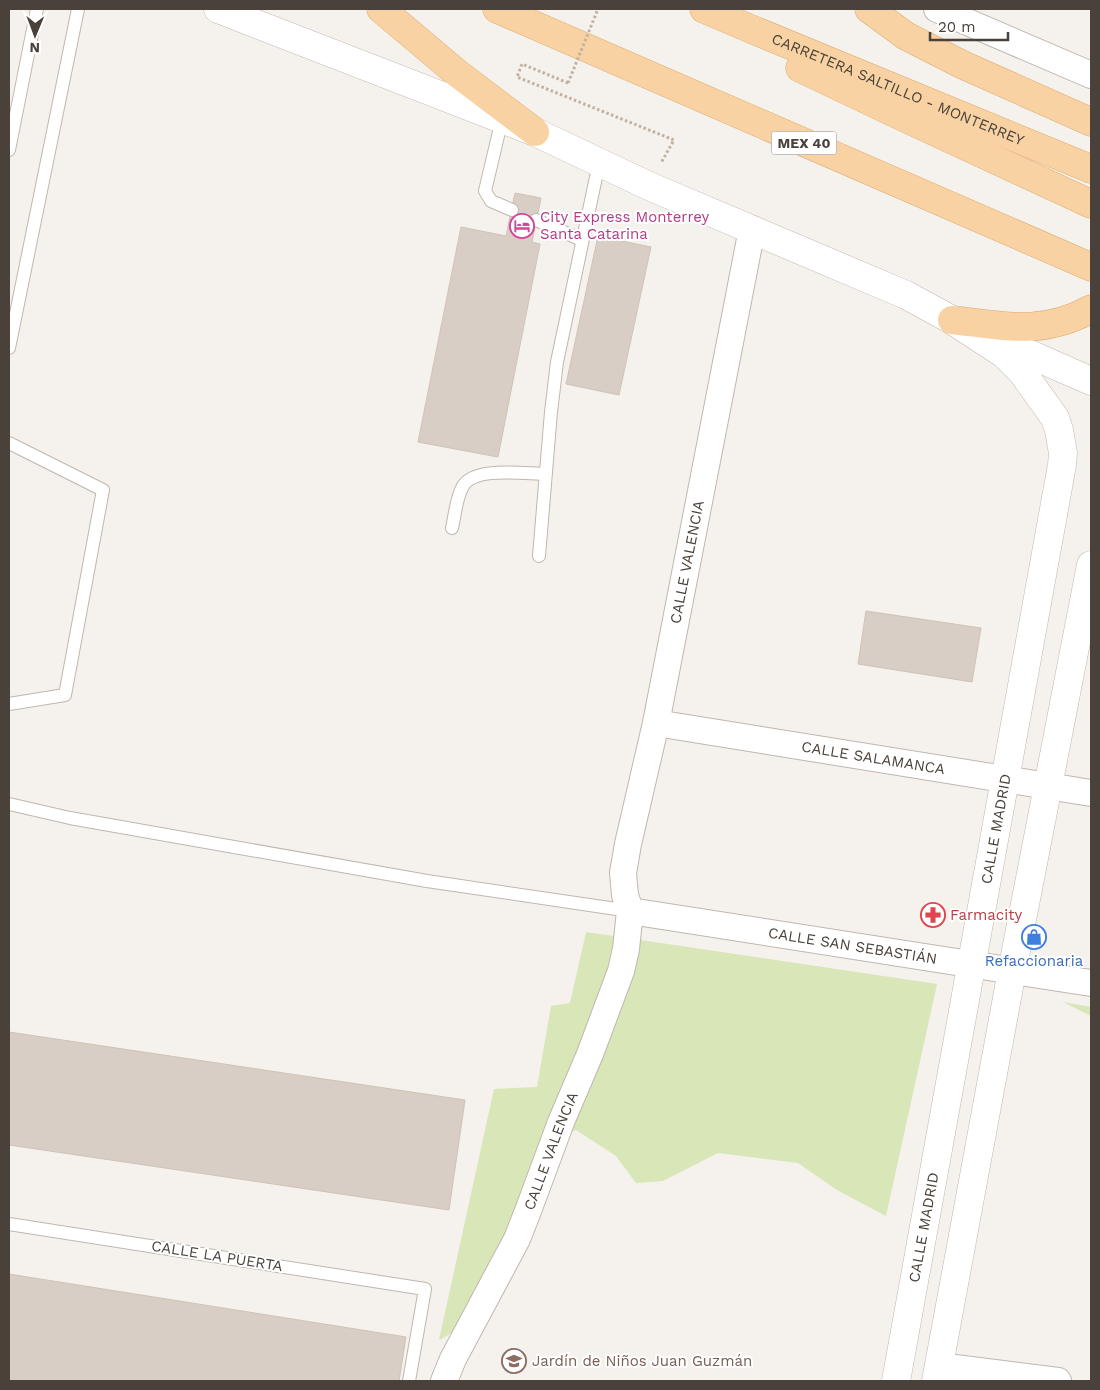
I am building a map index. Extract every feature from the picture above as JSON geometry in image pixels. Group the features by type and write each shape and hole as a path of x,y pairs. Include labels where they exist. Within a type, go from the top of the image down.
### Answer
{"main road":[{"path":"381,9 457,72 535,132"},
{"name":"MEX 40","path":"497,9 1091,267"},
{"name":"CARRETERA SALTILLO - MONTERREY","path":"704,9 1091,169"},
{"path":"869,9 906,36 963,65 1091,122"},
{"path":"751,30 765,48 818,77 1091,204"},
{"path":"952,320 1022,328 1042,327 1064,322 1091,309"}],"street":[{"path":"218,9 535,132 599,163 906,295 952,320 1091,381"},
{"path":"937,9 1091,75"},
{"name":"CALLE VALENCIA","path":"444,1381 452,1360 517,1239 621,971 626,949 627,903 623,873 628,844 656,723 752,229"},
{"name":"CALLE MADRID","path":"896,1381 1060,474 1062,453 1059,430 1055,418 1022,372 1004,354 952,320"},
{"path":"1058,1381 937,1374 1012,971 1091,565"},
{"name":"CALLE SALAMANCA","path":"656,723 1091,793"},
{"name":"CALLE SAN SEBASTIÁN","path":"627,903 722,925 970,966 1091,983"}],"lane":[{"path":"9,150 37,9"},
{"path":"9,348 12,312 78,9"},
{"path":"502,119 485,192 491,201 512,210"},
{"path":"539,556 556,362 599,163"},
{"path":"536,220 582,240"},
{"path":"9,443 103,490 65,695 9,704"},
{"path":"452,528 460,493 470,478 490,473 546,474"},
{"path":"9,804 70,818 427,881 627,903"},
{"name":"CALLE LA PUERTA","path":"9,1224 425,1289 409,1381"}],"path":[{"path":"598,9 568,83 522,64 517,77 674,140"}],"green space":[{"path":"586,932 937,984 886,1216 837,1190 798,1163 718,1153 663,1181 636,1183 616,1156 576,1130 549,1140 487,1314 439,1340 494,1089 537,1087 551,1006 570,1003"},
{"path":"1063,1002 1091,1007 1091,1016"}],"building":[{"path":"515,193 541,198 532,242 540,244 498,457 418,442 461,227 506,236"},
{"path":"598,236 651,247 619,395 566,384"},
{"path":"866,611 981,628 972,682 858,664"},
{"path":"9,1032 465,1100 449,1210 9,1145"},
{"path":"9,1274 406,1337 399,1381 9,1381"}],"place":[{"name":"City Express Monterrey Santa Catarina","path":"522,226"},
{"name":"Farmacity","path":"933,915"},
{"name":"Refaccionaria","path":"1034,937"},
{"name":"Jardín de Niños Juan Guzmán","path":"514,1361"}]}
